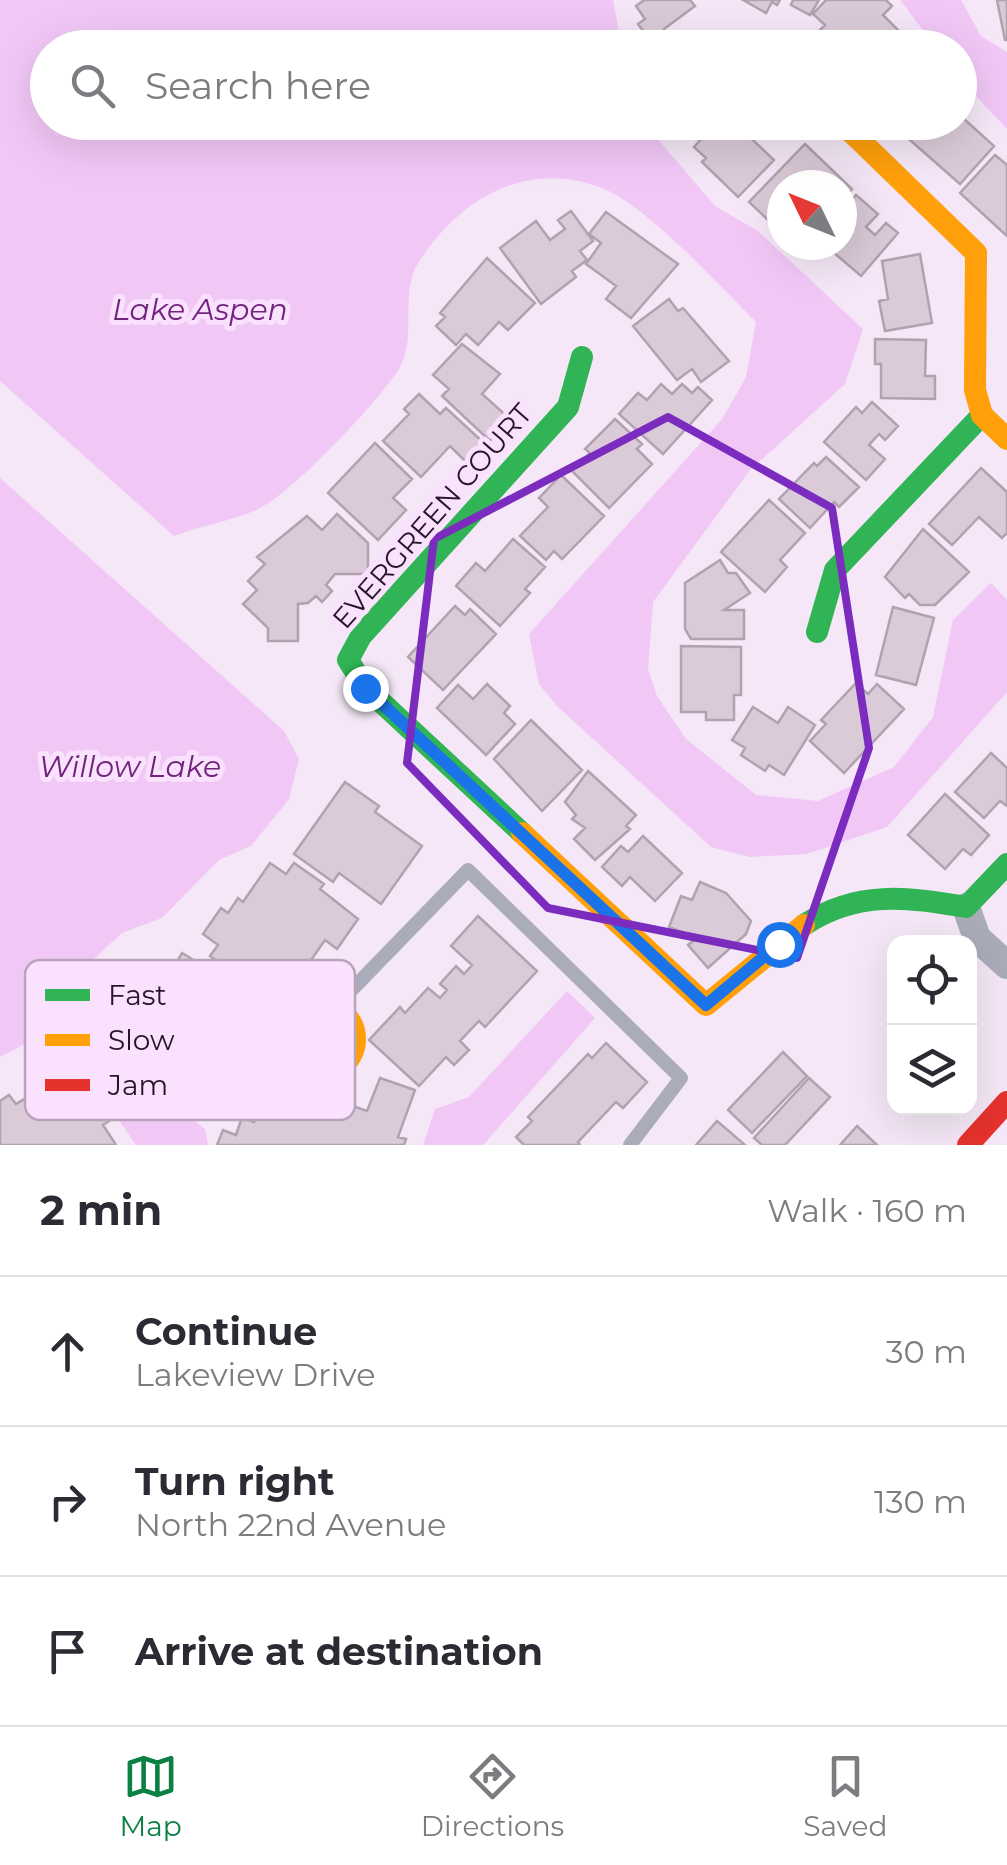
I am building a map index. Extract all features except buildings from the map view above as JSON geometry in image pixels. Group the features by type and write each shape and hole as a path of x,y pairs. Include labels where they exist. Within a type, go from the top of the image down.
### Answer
{"street":[{"path":"860,140 976,253 975,390 982,415 1007,439"},
{"name":"EVERGREEN COURT","path":"582,357 568,408 361,636 348,660 365,688 706,1005 779,944 835,906 887,896 966,907"},
{"path":"817,632 836,570 982,415"},
{"path":"1007,864 966,907 978,938 1007,965"},
{"path":"968,1145 1007,1102"}],"lane":[{"path":"355,986 468,870 681,1078 630,1145"}],"highlighted area":[{"path":"668,417 832,508 869,748 797,958 548,908 407,763 434,539"}],"water":[{"name":"Lake Aspen","path":"0,0 613,0 619,30 30,30 30,140 659,140 715,206 767,239 767,260 789,260 863,329 845,384 750,470 653,602 648,669 657,696 686,739 756,795 818,801 894,767 933,717 953,620 991,583 1007,600 1007,692 887,827 807,854 750,857 711,847 557,706 539,684 529,634 723,418 746,377 756,322 640,211 602,188 574,180 547,178 521,182 473,204 452,221 417,265 410,290 404,358 373,403 314,465 275,498 250,512 174,536 0,381"},
{"path":"900,0 961,0 981,36 1007,52 1007,129 977,97 977,30 923,30"},
{"name":"Willow Lake","path":"0,478 284,731 299,759 289,799 251,846 219,860 162,918 122,933 93,960 25,960 25,1044 0,1057"},
{"path":"567,991 595,1018 483,1145 423,1145 435,1109 469,1097"},
{"name":"Willow Lake","path":"119,1120 193,1120 205,1129 208,1145 136,1145"}],"traffic: fast":[{"path":"522,833 365,687 348,660 361,636 568,407 582,357"},
{"path":"817,632 835,570 982,415"},
{"path":"804,925 863,901 903,899 966,907 1007,864"}],"traffic: slow":[{"path":"860,140 976,253 975,390 982,415 1007,439"},
{"path":"522,833 706,1005 804,925"}],"traffic: jam":[{"path":"968,1145 1007,1102"}],"route":[{"path":"365,688 706,1005 779,944"}]}
